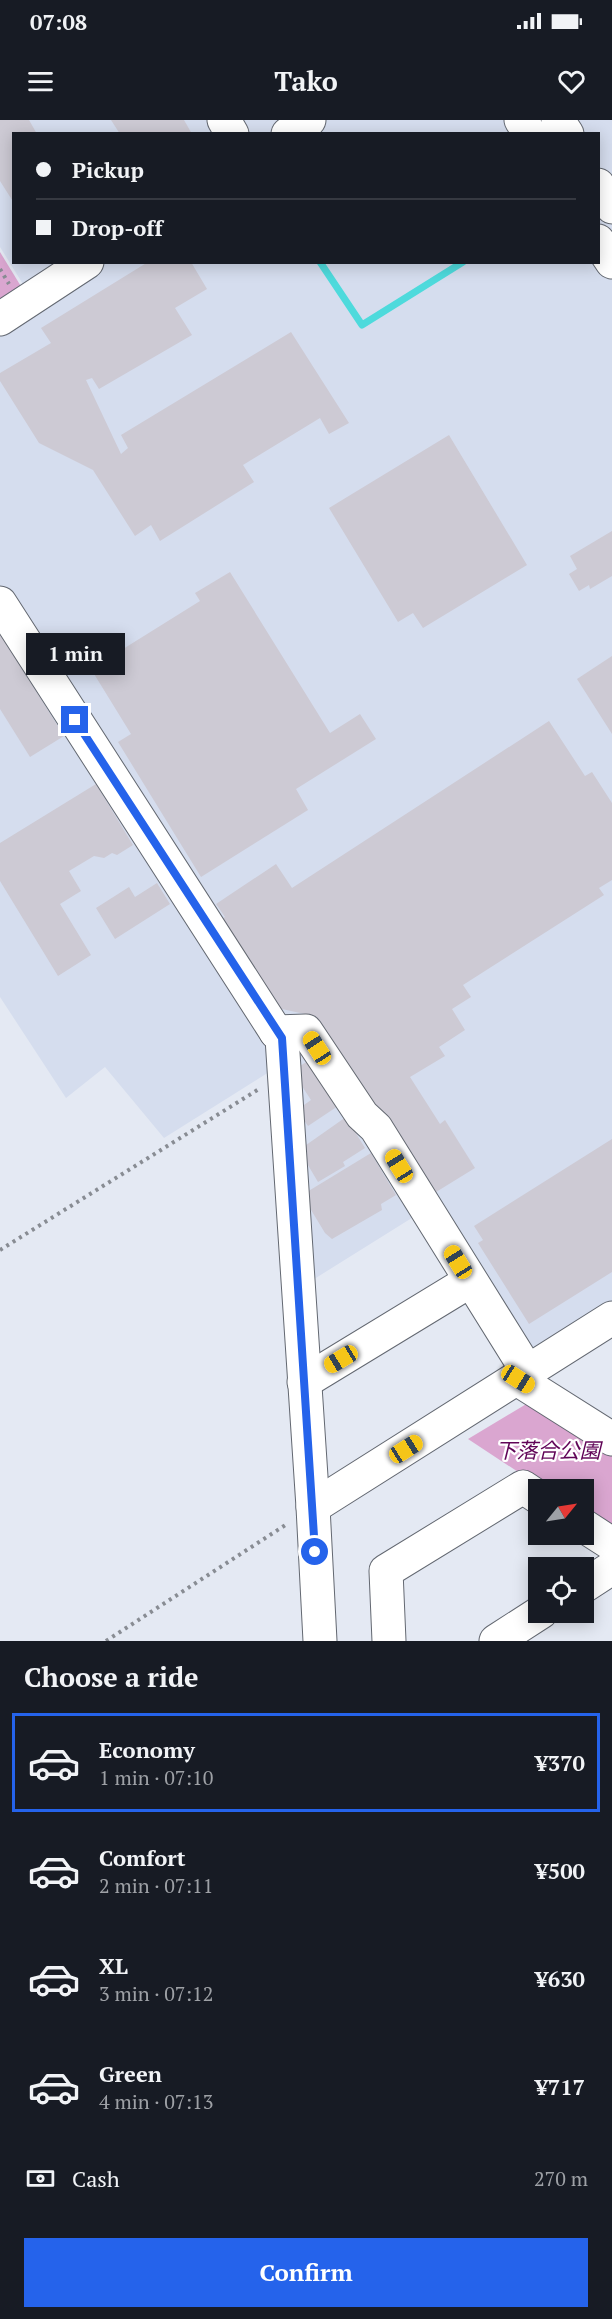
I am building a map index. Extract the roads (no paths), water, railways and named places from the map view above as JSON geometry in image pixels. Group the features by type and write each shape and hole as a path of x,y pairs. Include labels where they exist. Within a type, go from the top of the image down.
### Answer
{"street":[{"path":"291,132 309,120"},
{"path":"600,188 612,207"},
{"path":"600,244 612,262"},
{"path":"0,318 84,264"},
{"path":"0,603 282,1038 282,1075 313,1507 320,1641"},
{"path":"276,1032 306,1031 362,1115 376,1128 470,1281 523,1375 610,1435"},
{"path":"304,1382 470,1281"},
{"path":"313,1507 612,1318"},
{"path":"389,1641 386,1571 523,1487 528,1490"},
{"path":"594,1532 612,1544"},
{"path":"594,1580 612,1568"},
{"path":"496,1641 528,1621"}],"waterway":[{"path":"321,264 362,325 460,264"}],"park label":[{"name":"下落合公園","path":"548,1451"}]}
